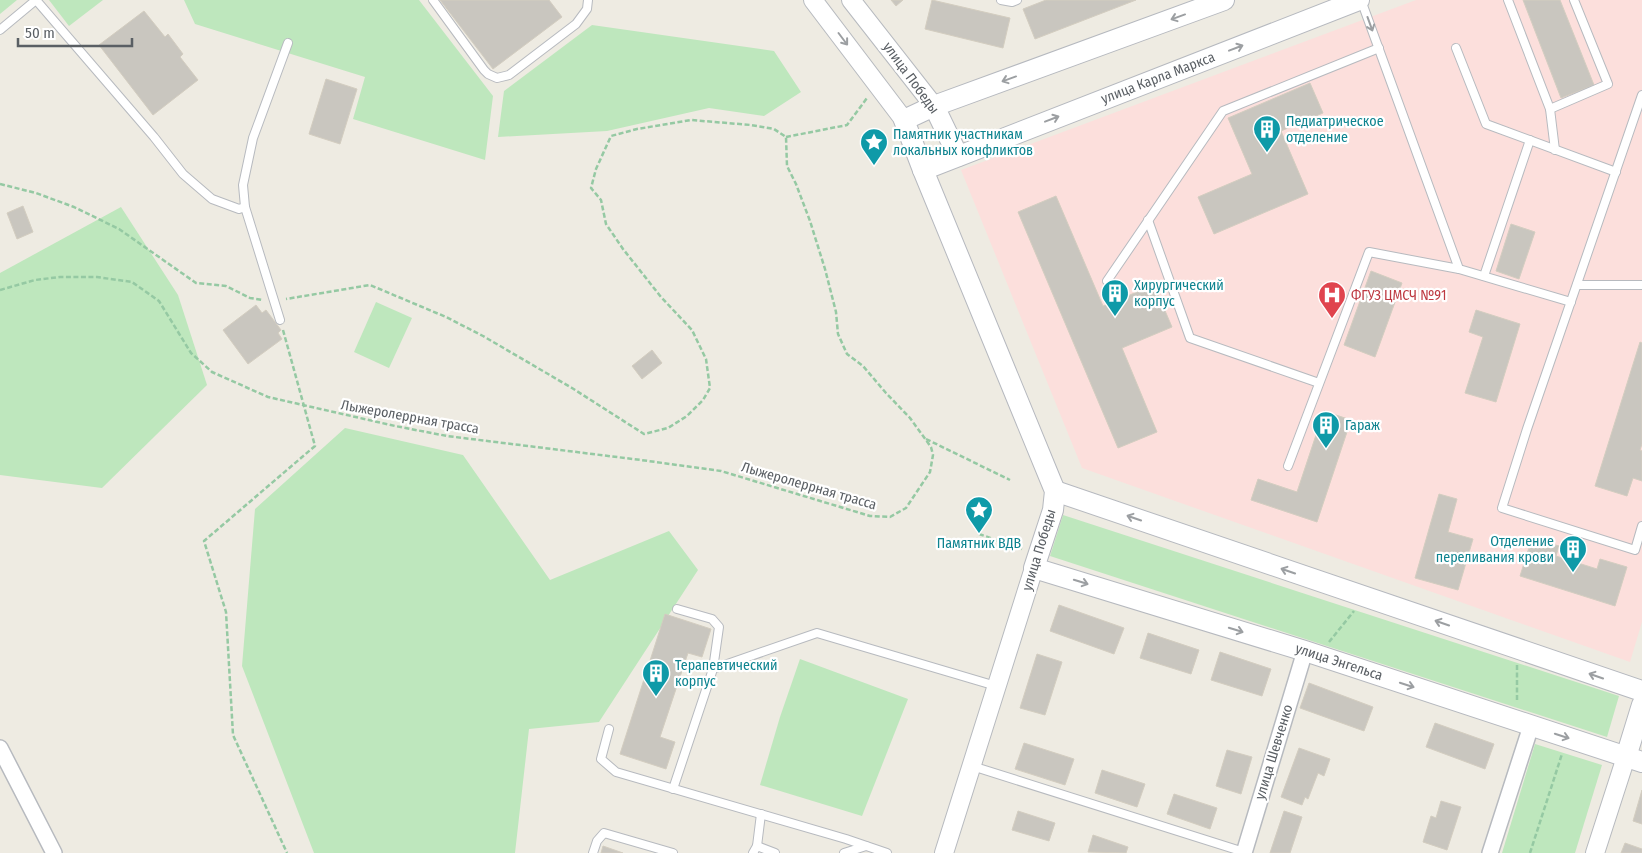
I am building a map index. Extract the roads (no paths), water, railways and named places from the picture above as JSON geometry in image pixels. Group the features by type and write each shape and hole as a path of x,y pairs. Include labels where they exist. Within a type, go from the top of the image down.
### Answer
{"main road":[{"path":"904,120 934,106 1224,0"},
{"name":"улица Карла Маркса","path":"958,156 1360,0"},
{"name":"улица Победы","path":"934,106 958,156"},
{"name":"улица Победы","path":"904,120 1055,491 1053,510 1034,568"},
{"path":"923,170 958,156"},
{"path":"1055,491 1642,691"},
{"name":"улица Энгельса","path":"1034,568 1312,653 1634,760"},
{"path":"1634,760 1642,705"}],"street":[{"name":"улица Победы","path":"813,0 904,120"},
{"name":"улица Победы","path":"851,0 934,106"},
{"name":"улица Победы","path":"944,853 1034,568"},
{"name":"улица Шевченко","path":"1244,852 1312,653"},
{"path":"1490,853 1524,724"},
{"path":"0,748 54,853"},
{"path":"1595,853 1634,760"}],"lane":[{"path":"0,30 36,0 154,136 183,174 212,199 238,209 245,207"},
{"path":"433,0 484,70 497,78 509,75 576,24 587,9 588,0"},
{"path":"1001,0 1012,2 1017,0"},
{"path":"1360,0 1458,269"},
{"path":"1508,0 1550,109 1555,150"},
{"path":"1550,109 1608,84 1574,0"},
{"path":"280,320 245,207 243,185 253,138 288,43"},
{"path":"1107,281 1223,111 1378,48"},
{"path":"1456,48 1486,124 1616,172"},
{"path":"1642,95 1502,508 1634,550 1642,526"},
{"path":"1484,276 1530,140"},
{"path":"1148,220 1190,338 1320,383"},
{"path":"1288,466 1369,252 1458,269 1571,302"},
{"path":"1577,285 1642,285"},
{"path":"673,788 713,669 719,627 712,619 677,609"},
{"path":"713,669 817,633 996,686"},
{"path":"609,729 601,760 616,772 887,853"},
{"path":"972,766 1244,852"},
{"path":"761,814 755,849 776,853"},
{"path":"593,853 597,841 604,833 673,853"},
{"path":"844,853 866,846"}],"place":[{"name":"Педиатрическое отделение","path":"1267,153"},
{"name":"Памятник участникам локальных конфликтов","path":"874,166"},
{"name":"Хирургический корпус","path":"1115,317"},
{"name":"ФГУЗ ЦМСЧ №91","path":"1332,319"},
{"name":"Гараж","path":"1326,449"},
{"name":"Памятник ВДВ","path":"979,534"},
{"name":"Отделение переливания крови","path":"1573,573"},
{"name":"Терапевтический корпус","path":"656,697"}]}
